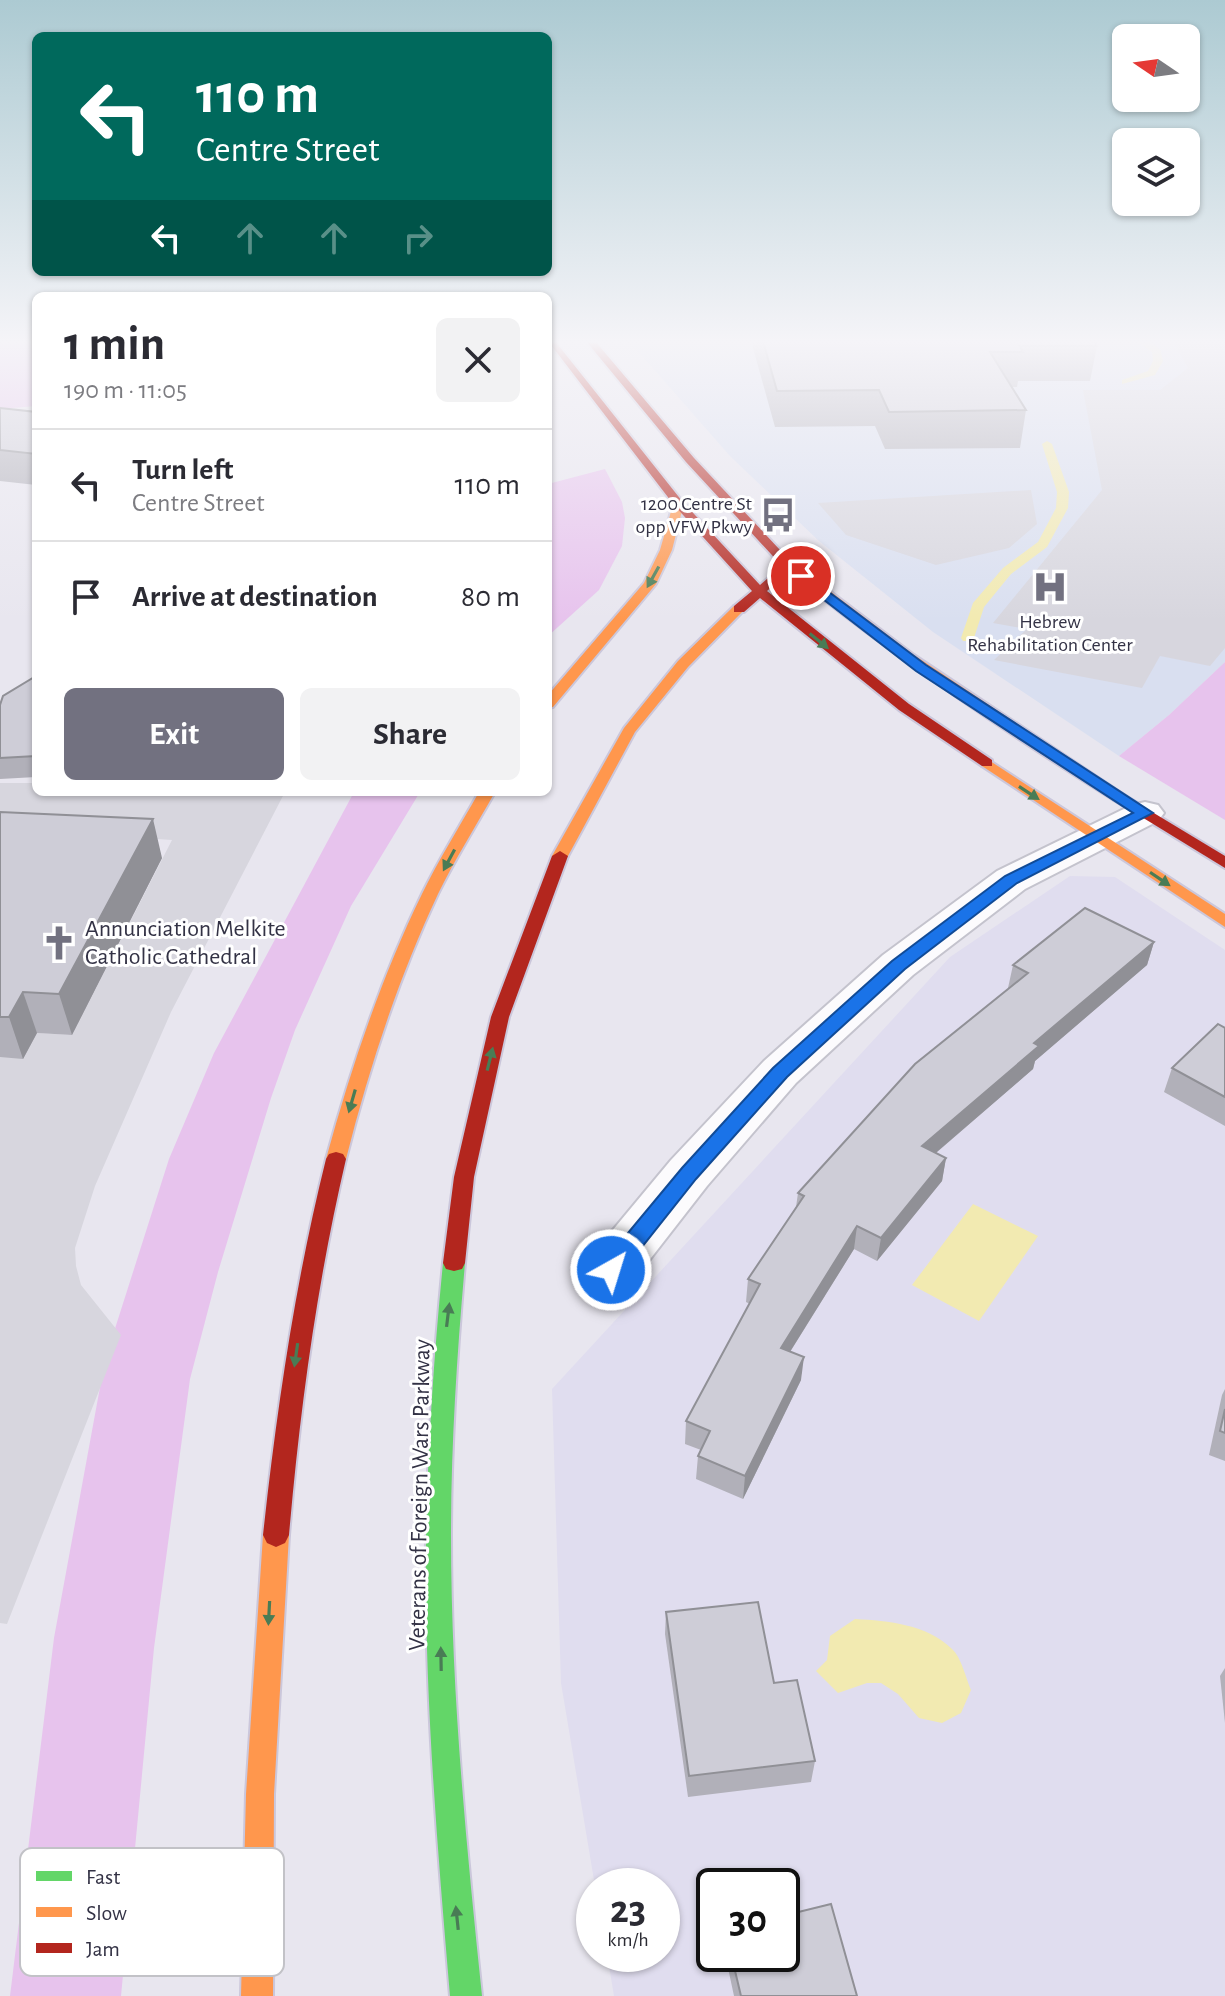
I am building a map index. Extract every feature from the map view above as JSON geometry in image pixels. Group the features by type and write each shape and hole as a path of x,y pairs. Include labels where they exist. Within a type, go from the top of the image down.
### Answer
{"main road":[{"path":"624,434 678,503 759,591 904,707 1225,922"},
{"path":"668,434 789,566 904,656 990,715 1225,863"},
{"path":"552,699 650,584 666,550 678,503"},
{"name":"Veterans of Foreign Wars Parkway","path":"466,1996 443,1728 439,1464 446,1334 471,1144 506,994 549,874 602,773 658,693 690,655 789,566"},
{"path":"259,1848 270,1599 282,1455 320,1226 366,1052 420,917 485,796"},
{"path":"257,1976 257,1996"}],"street":[{"path":"611,1270 689,1173 780,1072 898,965 1011,880 1145,813"}],"shaded area":[{"name":"Hebrew Rehabilitation Center","path":"711,434 1225,434 1225,662 1169,715 1119,756 933,632 819,541"},
{"path":"1091,434 1225,434 1225,648 1210,666 1160,656 1142,688 994,660 1027,629 993,623 1102,490"},
{"path":"605,469 622,502 625,518 622,546 599,590 552,632 552,483"},
{"path":"1031,490 1037,524 1009,548 936,565 846,535 818,503"},
{"path":"1225,662 1225,820 1119,756 1169,715"},
{"path":"0,783 32,783 32,796 283,796 171,1012 95,1186 75,1248 76,1266 81,1285 121,1335 7,1624 0,1623 0,1057 37,1033 72,1035 172,840 128,837 0,850"},
{"path":"352,796 418,796 351,906 295,1030 218,1272 190,1379 154,1648 135,1848 28,1848 54,1638 105,1360 169,1159 214,1053"},
{"path":"1070,876 1115,877 1225,950 1225,1996 614,1996 610,1972 680,1972 680,1868 592,1868 561,1683 552,1389 950,957"},
{"path":"973,1204 1038,1236 979,1321 912,1285"},
{"path":"855,1619 919,1629 952,1649 961,1662 971,1690 961,1713 942,1723 919,1718 898,1694 881,1683 867,1683 838,1693 816,1671 827,1660 830,1636"},
{"path":"20,1915 20,1976 123,1976 121,1996 10,1996"}],"building":[{"path":"0,434 32,434 32,454 0,450"},
{"path":"32,678 32,756 0,758 0,705 3,696"},
{"name":"Annunciation Melkite Catholic Cathedral","path":"0,812 153,819 59,994 23,992 9,1017 0,1017"},
{"path":"1085,908 1154,942 1034,1043 1039,1046 922,1146 946,1158 881,1238 857,1226 781,1348 804,1357 745,1476 698,1456 710,1431 686,1421 760,1284 748,1279 804,1196 798,1193 915,1064 1028,973 1013,965"},
{"path":"1218,1024 1225,1028 1225,1097 1172,1068"},
{"path":"1225,1409 1225,1433 1220,1431"},
{"path":"758,1602 774,1683 797,1680 815,1761 689,1776 666,1612"},
{"path":"831,1904 857,1996 741,1996 735,1972 800,1972 800,1912"}],"waterway":[{"path":"968,638 978,606 1007,571 1043,544 1062,508 1063,492 1047,444"}],"traffic: fast":[{"path":"454,1263 440,1447 440,1630 450,1813 466,1996"}],"traffic: slow":[{"path":"552,699 650,584 666,550 678,503"},
{"path":"789,566 950,687 1119,797"},
{"path":"560,856 629,731 683,664 739,609"},
{"path":"987,763 1225,922"},
{"path":"336,1159 365,1058 415,926 485,796"},
{"path":"259,1848 276,1535"},
{"path":"257,1976 257,1996"}],"traffic: jam":[{"path":"624,434 678,503 759,591"},
{"path":"668,434 789,566 739,609"},
{"path":"759,591 904,707 987,763"},
{"path":"1119,797 1225,863"},
{"path":"454,1263 464,1177 500,1017 560,856"},
{"path":"276,1535 298,1346 336,1159"}],"place":[{"name":"1200 Centre St opp VFW Pkwy","path":"778,515"},
{"name":"Hebrew Rehabilitation Center","path":"1050,587"},
{"name":"Annunciation Melkite Catholic Cathedral","path":"59,943"}],"route":[{"path":"611,1270 689,1173 780,1072 898,965 1011,880 1145,813 921,668 801,576"}]}
